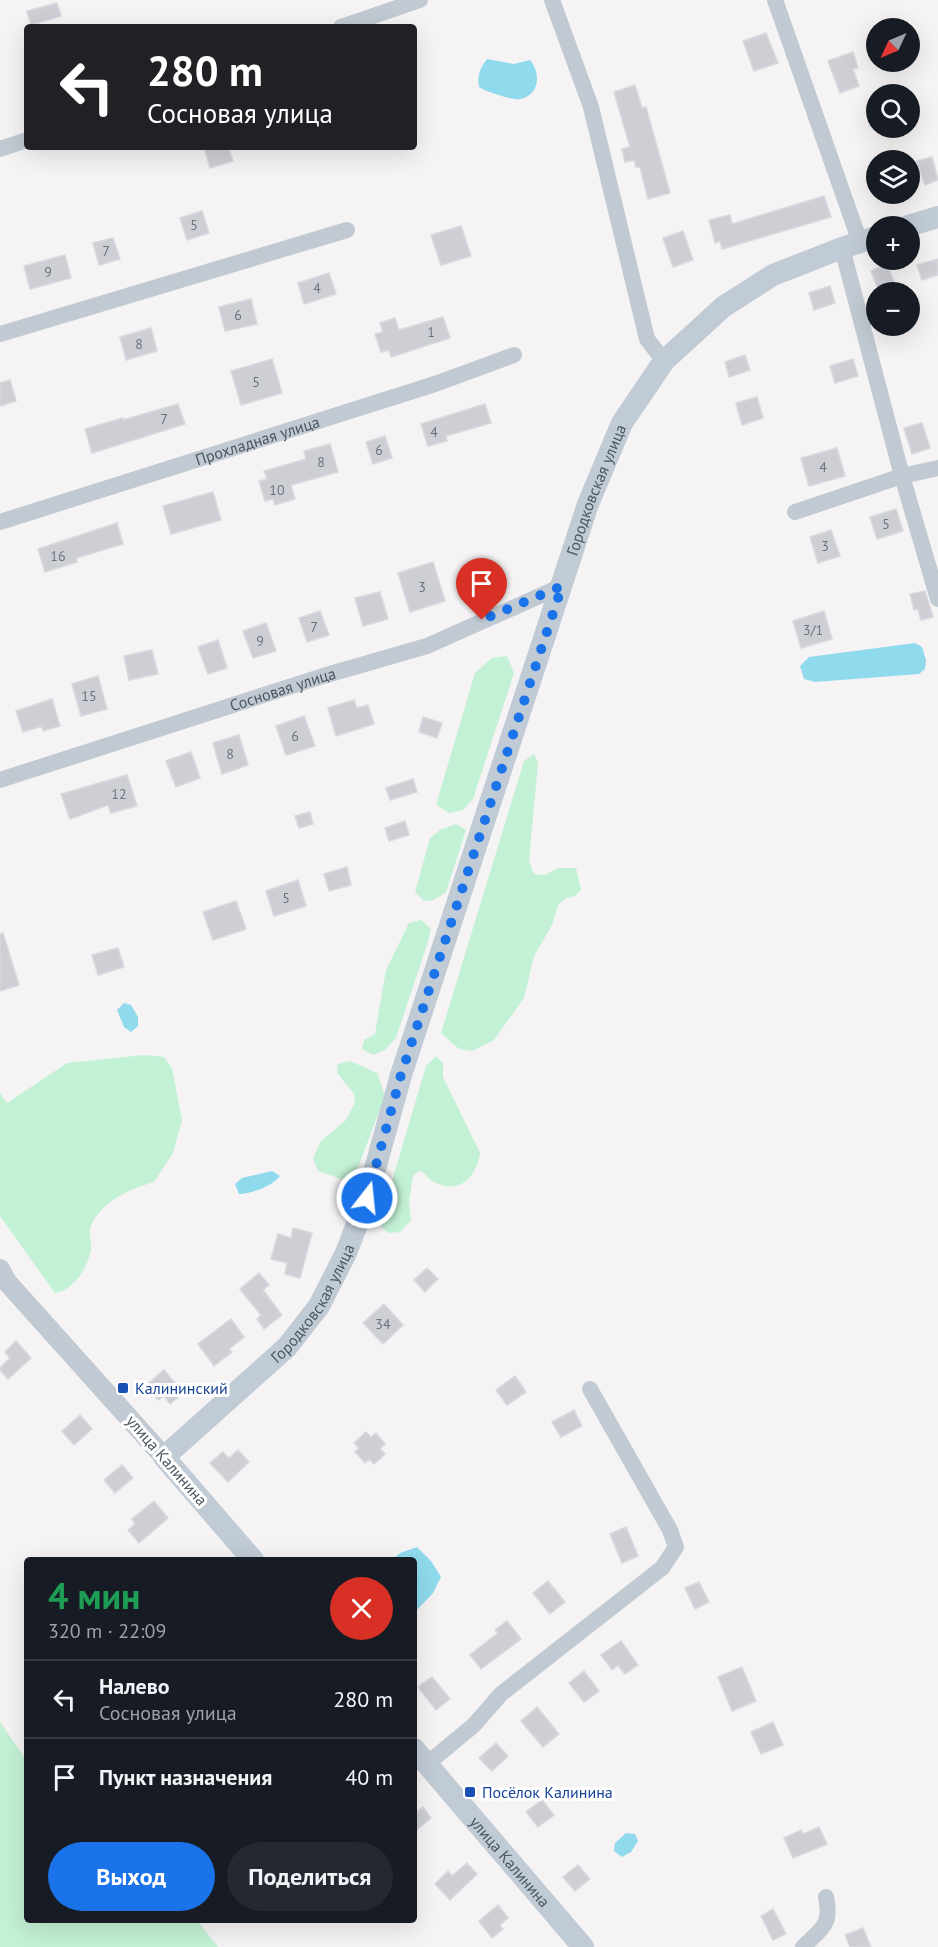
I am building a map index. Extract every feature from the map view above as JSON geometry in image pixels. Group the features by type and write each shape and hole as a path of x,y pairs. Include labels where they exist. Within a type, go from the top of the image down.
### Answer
{"main road":[{"path":"920,222 938,217"},
{"name":"Городковская улица","path":"164,1457 287,1347 319,1306 346,1253 367,1198 401,1075 588,504 622,423 664,361 723,308 773,275 859,242"},
{"name":"улица Калинина","path":"164,1457 250,1557"},
{"name":"улица Калинина","path":"421,1756 583,1947"}],"street":[{"path":"350,24 420,0"},
{"path":"552,0 591,107 647,339 664,361"},
{"path":"775,0 859,242 902,476 938,599"},
{"path":"0,149 24,141"},
{"path":"0,334 347,230"},
{"name":"Прохладная улица","path":"0,522 435,384 514,355"},
{"path":"795,512 902,476 938,468"},
{"name":"Сосновая улица","path":"0,780 323,676 428,646 562,586"},
{"name":"улица Калинина","path":"2,1276 164,1457"},
{"path":"421,1756 474,1725 501,1694 662,1568 676,1547 670,1530 590,1389"},
{"path":"803,1947 825,1924 829,1912 826,1896"}],"green space":[{"path":"507,656 514,673 473,799 463,810 449,813 437,805 438,798 475,673 492,658"},
{"path":"534,754 538,763 529,861 534,874 545,875 558,868 576,868 581,890 558,905 552,925 534,956 524,998 494,1040 472,1051 459,1049 441,1033 524,761"},
{"path":"456,824 466,830 446,892 434,900 424,901 415,892 430,838 440,830"},
{"path":"421,920 431,929 396,1038 385,1050 373,1055 362,1049 364,1040 375,1034 386,970 409,923"},
{"path":"144,1055 164,1057 172,1068 182,1120 173,1153 154,1182 117,1197 96,1217 90,1229 91,1249 87,1263 74,1283 55,1293 0,1216 0,1093 7,1103 67,1063"},
{"path":"436,1056 443,1063 443,1077 480,1153 478,1162 470,1177 458,1185 443,1186 419,1171 413,1176 409,1201 411,1220 400,1232 389,1233 382,1228 382,1215 426,1066"},
{"path":"350,1061 377,1073 385,1096 356,1173 344,1180 318,1171 313,1158 321,1141 345,1121 355,1103 354,1094 337,1073 338,1064"},
{"path":"0,1722 24,1757 24,1923 199,1923 218,1947 0,1947"}],"water":[{"path":"487,59 514,64 530,60 537,77 532,93 527,97 516,99 479,87 480,72"},
{"path":"915,643 922,647 926,660 925,669 919,674 815,682 804,679 800,666 809,657"},
{"path":"124,1003 131,1005 138,1017 138,1026 131,1032 124,1027 117,1010"},
{"path":"272,1171 280,1176 272,1183 256,1191 239,1194 235,1184 242,1178"},
{"path":"417,1547 431,1561 441,1577 433,1593 417,1610 417,1557 395,1557"},
{"path":"626,1833 635,1834 638,1841 631,1852 622,1857 614,1851 615,1843"}],"building":[{"path":"57,3 61,16 31,24 27,11"},
{"path":"766,33 778,63 754,71 743,41"},
{"path":"853,52 858,68 853,69 859,86 840,93 828,61"},
{"path":"635,85 642,108 646,107 670,193 648,199 640,167 636,167 634,160 625,162 622,149 630,147 614,92"},
{"path":"205,150 229,150 233,161 210,168"},
{"path":"932,157 938,180 925,185 920,170 920,160"},
{"path":"824,196 831,217 722,249 720,241 715,243 709,220 730,215 732,224"},
{"path":"202,211 209,233 187,240 180,218"},
{"path":"461,226 471,256 441,265 431,235"},
{"path":"683,231 693,260 673,267 663,238"},
{"path":"113,238 120,259 99,265 93,243"},
{"path":"65,255 71,278 30,289 24,266"},
{"path":"938,259 938,275 922,280 919,270 920,264"},
{"path":"889,270 894,282 875,282 871,271"},
{"path":"329,273 336,294 304,304 298,283"},
{"path":"830,286 835,303 814,310 809,293"},
{"path":"251,299 257,324 225,331 219,307"},
{"path":"443,317 450,338 391,357 389,350 381,352 375,334 383,332 380,323 395,318 399,330"},
{"path":"151,328 157,351 126,360 120,337"},
{"path":"745,355 750,370 729,377 725,362"},
{"path":"272,359 282,393 241,405 231,371"},
{"path":"853,359 858,376 835,383 830,366"},
{"path":"10,380 16,401 0,406 0,383"},
{"path":"757,397 763,418 742,425 736,403"},
{"path":"178,404 185,424 92,453 85,429"},
{"path":"485,404 491,423 446,436 447,441 428,446 421,424"},
{"path":"922,423 930,448 912,454 904,428"},
{"path":"385,436 392,458 373,464 366,442"},
{"path":"330,444 338,472 291,485 295,499 275,505 273,499 265,501 259,481 267,479 264,471 306,459 304,451"},
{"path":"837,448 845,476 809,486 801,458"},
{"path":"213,492 221,520 171,534 163,506"},
{"path":"896,509 903,531 877,539 870,517"},
{"path":"117,523 123,544 76,558 77,562 45,572 38,549"},
{"path":"831,530 840,556 818,563 810,537"},
{"path":"433,562 445,601 410,612 398,573"},
{"path":"925,591 933,617 921,620 918,609 914,610 910,594"},
{"path":"380,592 388,619 363,626 355,598"},
{"path":"320,611 329,635 307,642 299,618"},
{"path":"824,611 832,639 801,648 793,621"},
{"path":"266,623 276,651 253,658 243,631"},
{"path":"218,640 227,668 208,674 198,647"},
{"path":"152,650 158,674 129,680 124,656"},
{"path":"98,676 107,709 81,716 72,684"},
{"path":"52,699 60,726 43,731 42,726 23,732 16,711"},
{"path":"354,700 357,708 368,705 374,724 336,736 328,708"},
{"path":"304,716 315,746 286,755 276,726"},
{"path":"423,717 442,723 437,738 419,732"},
{"path":"239,735 248,765 222,774 213,743"},
{"path":"191,752 200,778 176,787 166,761"},
{"path":"127,775 137,806 111,813 108,805 70,819 61,794"},
{"path":"413,779 417,792 390,800 386,788"},
{"path":"310,812 313,824 299,828 295,816"},
{"path":"405,821 409,835 389,841 385,828"},
{"path":"347,867 351,885 329,891 324,874"},
{"path":"298,880 306,906 274,916 266,891"},
{"path":"236,901 246,929 213,940 203,912"},
{"path":"3,933 19,985 0,991 0,934"},
{"path":"118,948 124,967 98,975 92,955"},
{"path":"293,1228 312,1233 300,1278 285,1274 287,1263 271,1259 278,1234 291,1238"},
{"path":"427,1268 438,1279 425,1292 414,1280"},
{"path":"259,1273 269,1285 263,1290 282,1315 264,1329 257,1319 261,1315 240,1289"},
{"path":"384,1304 403,1325 383,1344 363,1323"},
{"path":"231,1319 244,1337 229,1349 232,1352 214,1366 198,1344"},
{"path":"16,1341 31,1358 8,1379 0,1368 10,1358 5,1352"},
{"path":"164,1370 183,1393 170,1404 164,1396 158,1400 146,1385"},
{"path":"515,1376 526,1392 507,1405 496,1390"},
{"path":"574,1410 582,1426 561,1437 552,1422"},
{"path":"80,1415 92,1429 74,1445 62,1431"},
{"path":"366,1432 371,1437 376,1433 385,1444 380,1449 385,1454 374,1464 369,1459 365,1463 355,1452 359,1448 354,1443"},
{"path":"238,1450 249,1462 228,1482 210,1463 223,1452 229,1458"},
{"path":"122,1465 133,1478 115,1493 104,1480"},
{"path":"154,1501 168,1518 139,1543 128,1530 135,1524 132,1519"},
{"path":"626,1527 638,1556 622,1563 610,1534"},
{"path":"548,1581 565,1602 550,1614 533,1593"},
{"path":"699,1582 709,1602 695,1609 685,1588"},
{"path":"507,1621 521,1639 481,1669 470,1655 498,1633 495,1630"},
{"path":"621,1641 638,1665 625,1674 618,1665 612,1670 601,1655"},
{"path":"742,1667 756,1701 732,1711 718,1677"},
{"path":"584,1671 599,1691 584,1702 569,1683"},
{"path":"432,1677 450,1699 436,1710 418,1687"},
{"path":"537,1707 559,1734 543,1747 521,1721"},
{"path":"773,1722 783,1745 761,1754 751,1732"},
{"path":"496,1743 508,1756 492,1771 479,1758"},
{"path":"542,1800 554,1815 538,1827 526,1812"},
{"path":"423,1807 431,1818 417,1830 417,1812"},
{"path":"819,1827 827,1844 793,1858 784,1838 801,1830 803,1834"},
{"path":"467,1863 477,1874 450,1900 435,1884 448,1871 452,1876"},
{"path":"578,1865 590,1879 575,1891 563,1877"},
{"path":"498,1905 508,1918 500,1925 503,1929 492,1938 479,1921"},
{"path":"773,1909 786,1934 773,1940 761,1916"},
{"path":"863,1928 871,1947 850,1947 845,1935"}],"place":[{"name":"Калининский","path":"123,1388"},
{"name":"Посёлок Калинина","path":"470,1792"}],"route":[{"path":"367,1198 401,1075 562,586 482,620"}]}
